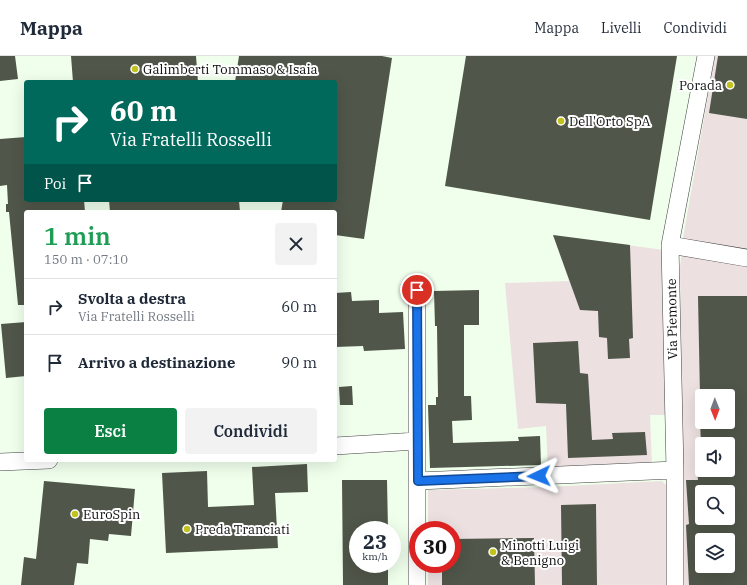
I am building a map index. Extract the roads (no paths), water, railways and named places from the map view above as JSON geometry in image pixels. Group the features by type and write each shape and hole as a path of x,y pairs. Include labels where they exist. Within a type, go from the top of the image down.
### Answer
{"street":[{"name":"Via Piemonte","path":"675,585 675,470 670,245 706,56"},
{"path":"670,245 747,258"},
{"path":"417,290 417,585"},
{"path":"337,446 418,441"},
{"path":"0,462 24,461"},
{"path":"418,481 675,470"}],"place":[{"name":"Galimberti Tommaso & Isaia","path":"135,69"},
{"name":"Porada","path":"730,85"},
{"name":"Dell'Orto SpA","path":"561,121"},
{"name":"EuroSpin","path":"75,514"},
{"name":"Preda Tranciati","path":"187,529"},
{"name":"Minotti Luigi & Benigno","path":"493,552"}]}
